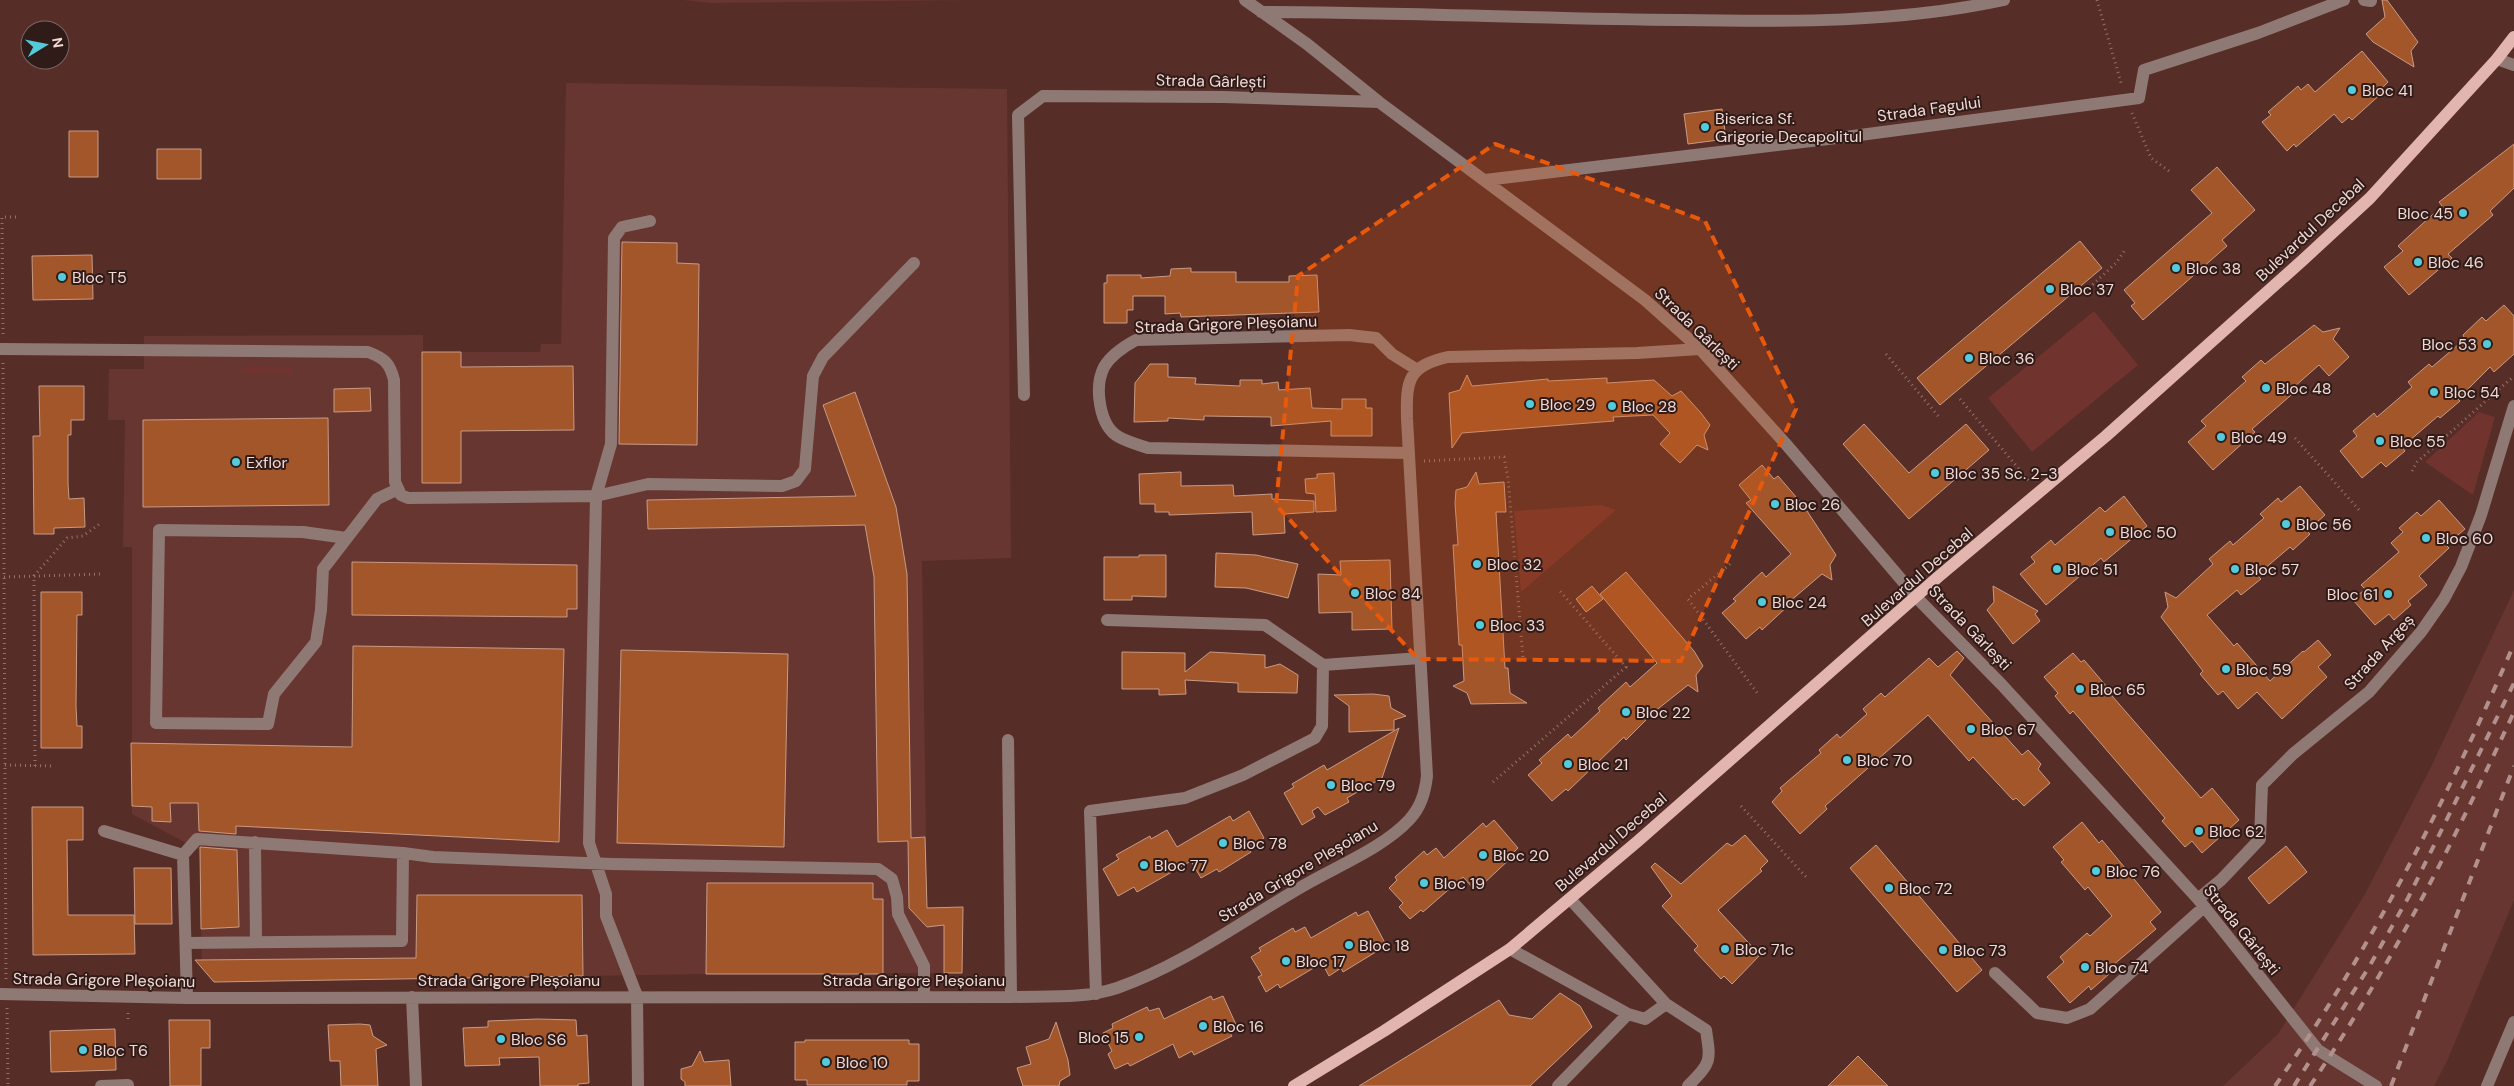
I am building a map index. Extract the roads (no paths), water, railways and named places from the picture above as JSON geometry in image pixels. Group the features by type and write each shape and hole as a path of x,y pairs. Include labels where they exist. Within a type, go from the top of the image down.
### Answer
{"main road":[{"name":"Bulevardul Decebal","path":"1294,1086 1384,1031 1510,949 1570,899 1917,598 1938,577 2169,381 2370,198 2497,59 2514,36"}],"street":[{"name":"Strada Gârlești","path":"1245,0 1307,44 1379,102 1645,300 1700,350 1785,444 1917,598 2002,684 2201,903 2318,1050 2376,1086"},
{"path":"1261,12 1593,19 1844,21 1961,9 2004,0"},
{"name":"Strada Fagului","path":"1485,180 1836,138 2139,98 2144,70 2258,33 2344,0"},
{"path":"2364,0 2371,1"},
{"path":"2497,59 2514,65"},
{"name":"Strada Gârlești","path":"1024,395 1018,114 1043,96 1223,97 1379,102"},
{"path":"638,1086 637,996 606,916 606,894 589,843 596,496 611,444 614,238 622,228 650,221"},
{"path":"2,349 368,352 382,357 390,366 394,380 395,482 401,495 408,498 596,496 648,484 782,486 796,481 805,469 813,376 823,357 914,263"},
{"name":"Strada Grigore Pleșoianu","path":"3,994 187,998 1011,997 1096,994 1117,988 1156,972 1381,842 1408,821 1424,795 1427,776 1408,457 1406,390 1416,369 1392,354 1376,338 1349,335 1136,340 1120,348 1104,368 1099,392 1104,422 1118,437 1148,448 1408,457"},
{"path":"1416,369 1431,361 1448,357 1700,350"},
{"name":"Strada Argeș","path":"1995,973 2037,1014 2067,1018 2090,1009 2201,903 2260,839 2262,786 2293,754 2369,692 2421,632 2444,599 2461,567 2481,515 2514,406"},
{"path":"346,538 304,532 159,530 156,723 268,724 274,694 316,642 321,610 323,569 377,499 398,489"},
{"path":"1107,620 1265,625 1323,665 1420,658"},
{"path":"1096,994 1090,811 1185,798 1243,776 1315,738 1322,726 1323,665"},
{"path":"1008,740 1011,997"},
{"path":"104,831 183,856"},
{"path":"187,998 183,856 197,839 403,853 433,857 595,864 878,869 892,879 897,897 898,914 924,966 924,996"},
{"path":"255,842 256,941"},
{"path":"186,943 402,941 403,853"},
{"path":"1570,899 1666,1004 1706,1030 1709,1060 1707,1067 1688,1086"},
{"path":"1510,949 1628,1014 1645,1019 1666,1004"},
{"path":"412,997 416,1086"},
{"path":"1558,1086 1628,1014"},
{"path":"2487,1086 2514,1022"},
{"path":"100,1086 128,1085"}],"railway":[{"path":"2275,1086 2344,981 2406,871 2435,815 2514,644"},
{"path":"2294,1086 2369,967 2408,898 2514,683"},
{"path":"2310,1086 2367,996 2420,903 2514,712"},
{"path":"2391,1086 2514,766"}],"place":[{"name":"Bloc 41","path":"2352,90"},
{"name":"Biserica Sf. Grigorie Decapolitul","path":"1705,127"},
{"name":"Bloc 45","path":"2463,213"},
{"name":"Bloc 46","path":"2418,262"},
{"name":"Bloc 38","path":"2176,268"},
{"name":"Bloc T5","path":"62,277"},
{"name":"Bloc 37","path":"2050,289"},
{"name":"Bloc 53","path":"2487,344"},
{"name":"Bloc 36","path":"1969,358"},
{"name":"Bloc 48","path":"2266,388"},
{"name":"Bloc 54","path":"2434,392"},
{"name":"Bloc 29","path":"1530,404"},
{"name":"Bloc 28","path":"1612,406"},
{"name":"Bloc 49","path":"2221,437"},
{"name":"Bloc 55","path":"2380,441"},
{"name":"Exflor","path":"236,462"},
{"name":"Bloc 35 Sc. 2-3","path":"1935,473"},
{"name":"Bloc 26","path":"1775,504"},
{"name":"Bloc 56","path":"2286,524"},
{"name":"Bloc 50","path":"2110,532"},
{"name":"Bloc 60","path":"2426,538"},
{"name":"Bloc 32","path":"1477,564"},
{"name":"Bloc 51","path":"2057,569"},
{"name":"Bloc 57","path":"2235,569"},
{"name":"Bloc 84","path":"1355,593"},
{"name":"Bloc 61","path":"2388,594"},
{"name":"Bloc 24","path":"1762,602"},
{"name":"Bloc 33","path":"1480,625"},
{"name":"Bloc 59","path":"2226,669"},
{"name":"Bloc 65","path":"2080,689"},
{"name":"Bloc 22","path":"1626,712"},
{"name":"Bloc 67","path":"1971,729"},
{"name":"Bloc 70","path":"1847,760"},
{"name":"Bloc 21","path":"1568,764"},
{"name":"Bloc 79","path":"1331,785"},
{"name":"Bloc 62","path":"2199,831"},
{"name":"Bloc 78","path":"1223,843"},
{"name":"Bloc 20","path":"1483,855"},
{"name":"Bloc 77","path":"1144,865"},
{"name":"Bloc 76","path":"2096,871"},
{"name":"Bloc 19","path":"1424,883"},
{"name":"Bloc 72","path":"1889,888"},
{"name":"Bloc 18","path":"1349,945"},
{"name":"Bloc 71c","path":"1725,949"},
{"name":"Bloc 73","path":"1943,950"},
{"name":"Bloc 17","path":"1286,961"},
{"name":"Bloc 74","path":"2085,967"},
{"name":"Bloc 16","path":"1203,1026"},
{"name":"Bloc 15","path":"1139,1037"},
{"name":"Bloc S6","path":"501,1039"},
{"name":"Bloc T6","path":"83,1050"},
{"name":"Bloc 10","path":"826,1062"}]}
